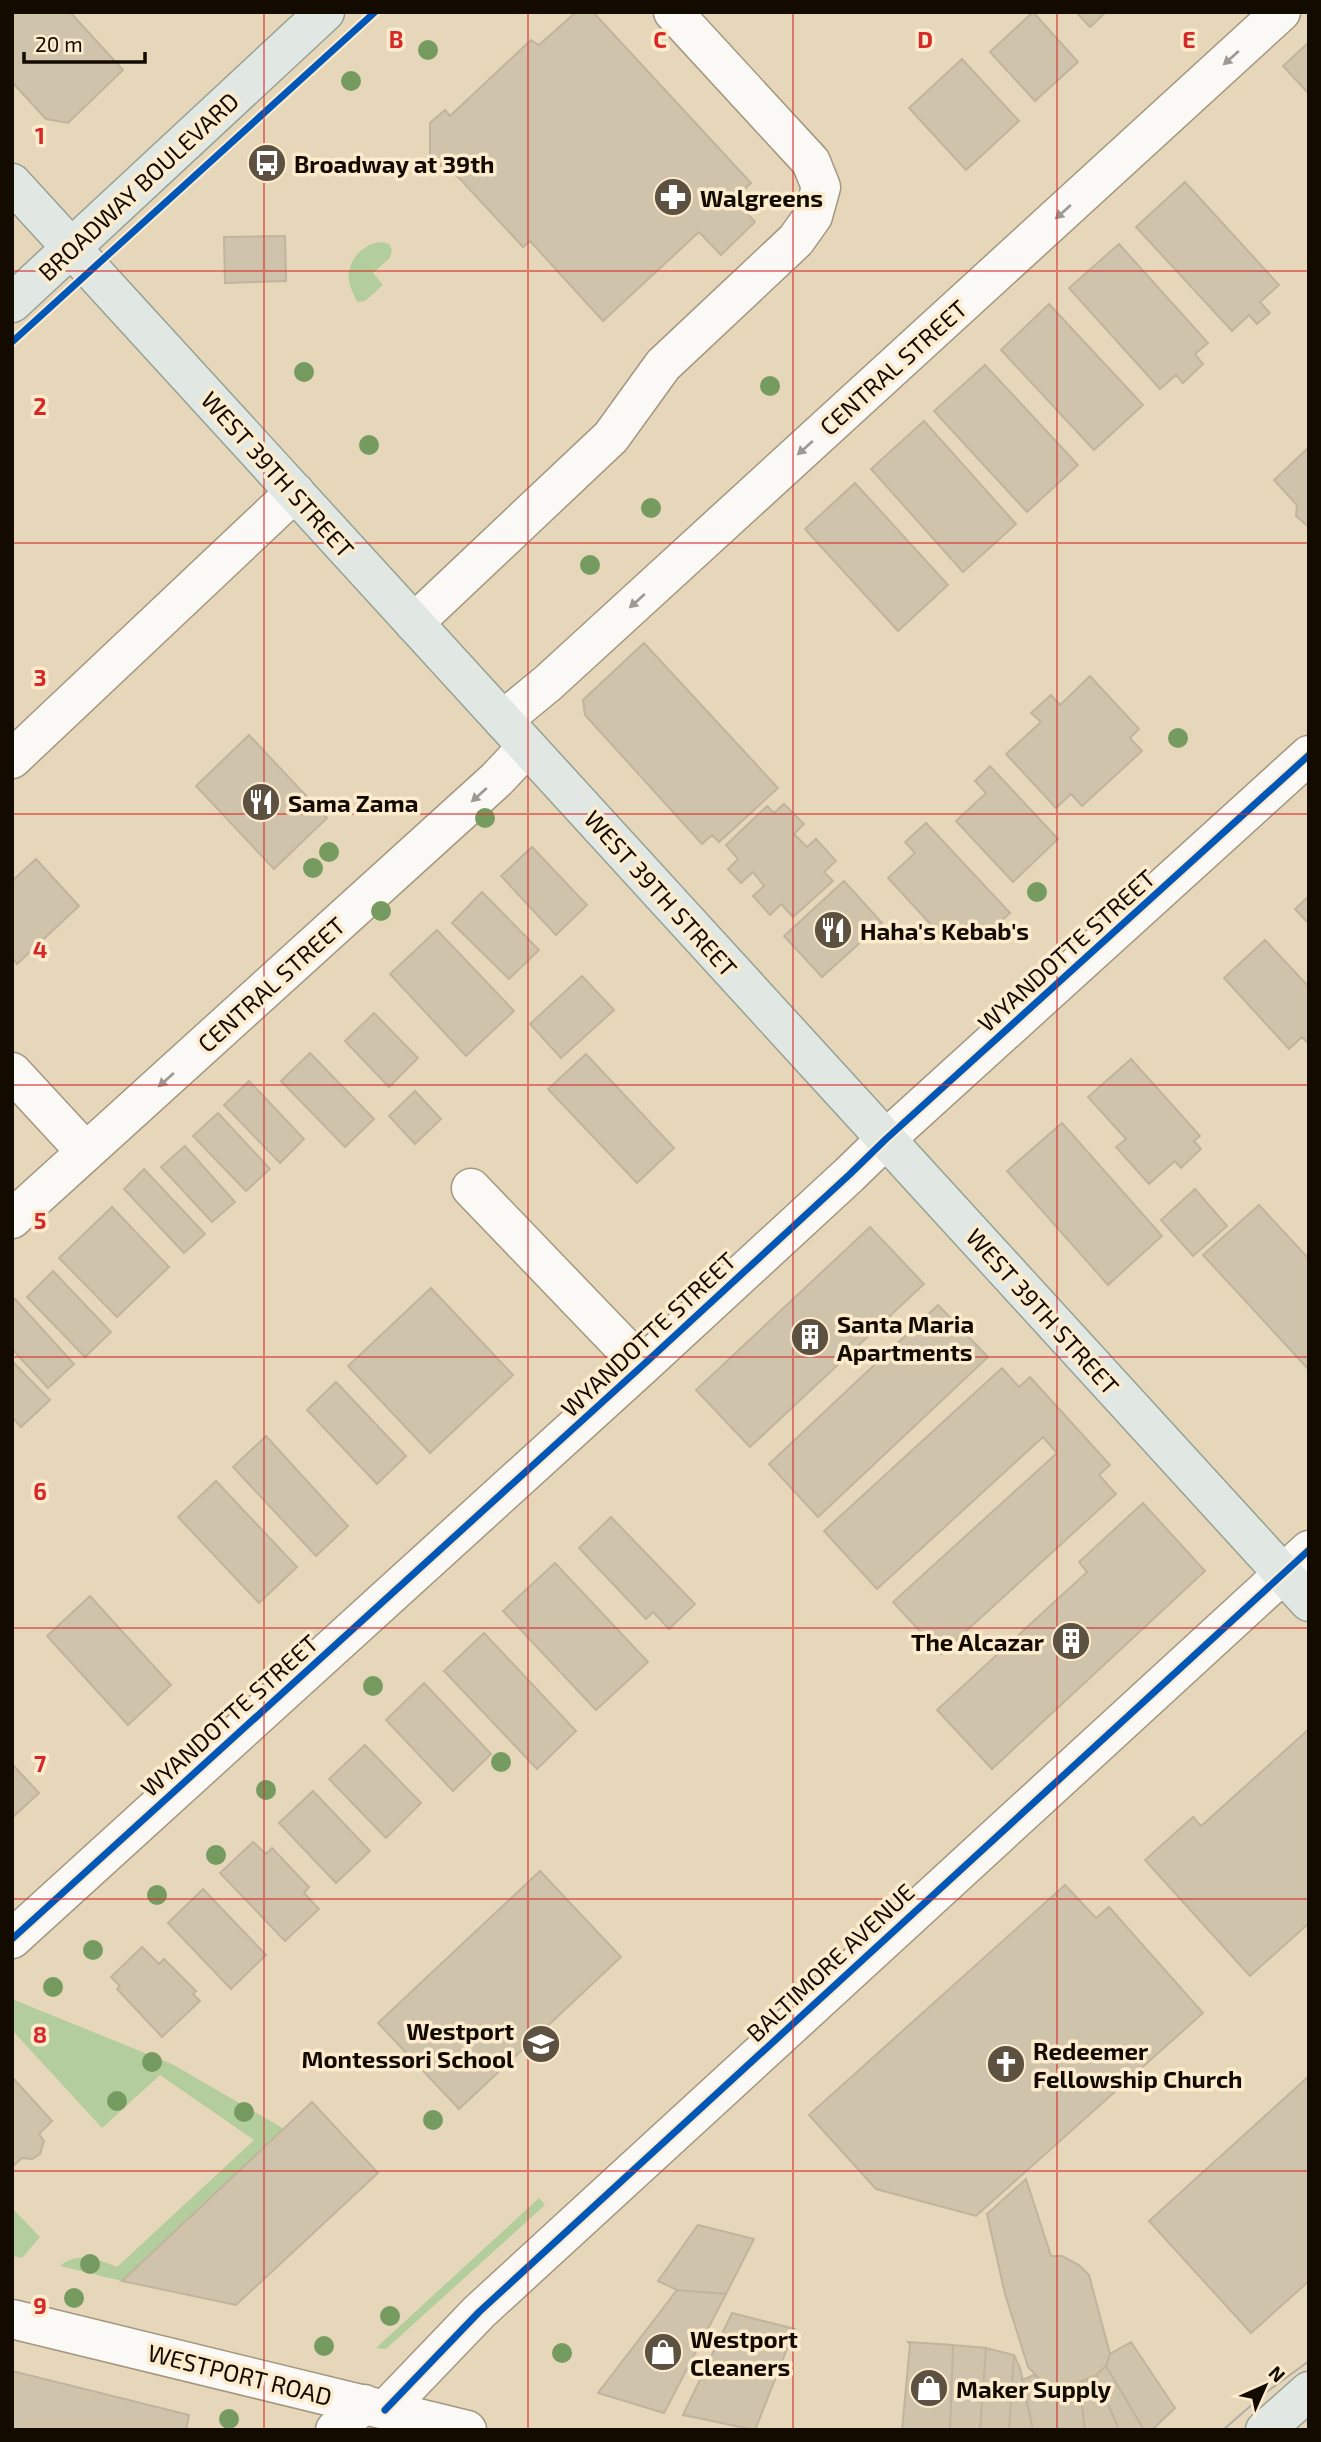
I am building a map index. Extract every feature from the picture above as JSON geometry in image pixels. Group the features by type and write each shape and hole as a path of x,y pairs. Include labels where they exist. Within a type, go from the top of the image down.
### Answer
{"main road":[{"name":"BROADWAY BOULEVARD","path":"12,303 325,12"},
{"name":"WEST 39TH STREET","path":"12,183 886,1139 1296,1562 1309,1602"},
{"path":"1265,2430 1309,2391"}],"street":[{"path":"414,623 611,437 663,365 796,240 813,216 821,187 811,162 673,12"},
{"name":"CENTRAL STREET","path":"12,1219 487,789 515,733 548,683 1281,12"},
{"path":"12,759 295,492"},
{"name":"WYANDOTTE STREET","path":"12,1939 1309,755"},
{"path":"12,1072 86,1152"},
{"path":"471,1188 642,1366"},
{"name":"BALTIMORE AVENUE","path":"335,2430 375,2407 1296,1562"},
{"name":"WESTPORT ROAD","path":"12,2319 467,2430"}],"green space":[{"path":"382,242 389,244 392,250 390,258 373,273 383,285 365,301 357,302 349,281 350,267 362,250"},
{"path":"12,1999 172,2064 284,2129 122,2281 60,2266 74,2259 88,2258 117,2267 254,2140 160,2075 102,2128 12,2030"},
{"path":"539,2198 545,2205 386,2349 376,2348"},
{"path":"13,2209 40,2237 22,2258 12,2256"}],"building":[{"path":"12,12 70,12 123,70 68,123 46,119 12,82"},
{"name":"Walgreens","path":"576,12 593,12 751,183 734,199 755,222 721,255 699,232 603,321 530,241 523,247 448,166 444,169 430,155 430,123 445,110 450,116 531,40 539,45"},
{"path":"1033,12 1078,62 1035,101 990,52"},
{"path":"1076,12 1106,12 1090,27"},
{"path":"1309,42 1309,94 1283,66"},
{"path":"962,59 1019,121 966,170 909,108"},
{"path":"1185,182 1279,285 1260,302 1270,313 1257,324 1249,315 1232,331 1136,227"},
{"path":"285,236 286,281 225,283 224,237"},
{"path":"1119,244 1208,343 1195,354 1203,364 1183,383 1176,375 1160,389 1069,288"},
{"path":"1049,304 1143,405 1094,450 1001,350"},
{"path":"985,365 1078,465 1027,512 934,411"},
{"path":"924,421 1016,524 963,572 871,469"},
{"path":"1309,447 1309,527 1296,516 1297,505 1274,480"},
{"path":"855,483 948,585 898,631 805,529"},
{"path":"644,643 778,788 719,842 712,835 702,844 585,715 583,700"},
{"path":"1090,676 1139,729 1130,738 1142,751 1082,806 1071,794 1056,808 1006,754 1041,722 1031,713 1051,695 1060,705"},
{"name":"Sama Zama","path":"249,735 327,818 274,869 196,786"},
{"path":"990,766 1058,839 1013,882 956,821 986,793 975,781"},
{"path":"784,804 804,824 794,834 807,847 816,839 836,861 824,872 833,881 793,917 781,904 770,915 753,896 764,886 753,872 741,883 728,869 738,859 726,845 767,806 774,813"},
{"path":"926,823 1010,913 982,939 968,923 947,942 888,878 915,853 905,842"},
{"path":"532,847 587,905 556,935 501,876"},
{"path":"36,859 79,906 17,964 12,958 12,881"},
{"name":"Haha's Kebab's","path":"844,881 882,923 822,977 784,936"},
{"path":"482,892 539,950 509,979 452,923"},
{"path":"1309,896 1309,924 1295,909"},
{"path":"437,930 514,1011 466,1056 390,974"},
{"path":"1265,940 1309,987 1309,1044 1302,1037 1289,1049 1224,978"},
{"path":"582,976 614,1010 561,1058 530,1024"},
{"path":"374,1013 418,1058 389,1087 345,1041"},
{"path":"310,1053 374,1119 345,1147 281,1081"},
{"path":"586,1054 674,1148 637,1183 548,1089"},
{"path":"1131,1059 1200,1136 1194,1141 1201,1149 1181,1168 1175,1161 1149,1184 1116,1147 1126,1139 1088,1097"},
{"path":"249,1081 304,1139 280,1163 224,1105"},
{"path":"415,1091 441,1119 415,1144 389,1116"},
{"path":"218,1113 270,1169 246,1191 193,1136"},
{"path":"1062,1123 1162,1236 1108,1285 1007,1171"},
{"path":"185,1146 235,1202 212,1222 161,1167"},
{"path":"144,1169 205,1234 184,1253 124,1189"},
{"path":"1195,1189 1227,1226 1193,1256 1161,1220"},
{"path":"1259,1205 1309,1259 1309,1370 1203,1255"},
{"path":"112,1207 169,1267 117,1317 59,1258"},
{"name":"Santa Maria Apartments","path":"870,1227 924,1284 750,1447 696,1390"},
{"name":"Santa Maria Apartments","path":"870,1227 924,1284 750,1447 696,1390"},
{"path":"53,1271 111,1332 85,1357 27,1297"},
{"path":"431,1288 513,1375 430,1453 348,1366"},
{"path":"15,1299 74,1364 48,1388 12,1349 12,1302"},
{"name":"Santa Maria Apartments","path":"938,1305 988,1357 818,1517 769,1464"},
{"name":"Santa Maria Apartments","path":"938,1305 988,1357 818,1517 769,1464"},
{"path":"12,1361 50,1400 21,1427 12,1417"},
{"path":"1002,1368 1019,1387 1030,1377 1110,1465 1099,1475 1116,1494 941,1654 893,1602 1057,1453 1043,1437 877,1589 824,1531"},
{"path":"336,1382 406,1456 377,1484 307,1410"},
{"path":"266,1436 348,1526 316,1556 233,1467"},
{"path":"216,1481 297,1567 259,1603 178,1517"},
{"name":"The Alcazar","path":"1143,1503 1205,1571 992,1769 937,1710 1087,1572 1079,1562"},
{"path":"611,1517 695,1604 669,1629 653,1612 646,1619 579,1548"},
{"path":"555,1563 648,1662 596,1710 503,1611"},
{"path":"90,1596 171,1685 128,1725 47,1636"},
{"path":"484,1633 576,1731 537,1769 444,1671"},
{"path":"424,1683 491,1754 453,1791 386,1720"},
{"path":"1309,1729 1309,1923 1250,1976 1145,1860 1193,1817 1201,1826"},
{"path":"365,1745 421,1803 386,1838 329,1779"},
{"path":"12,1764 39,1793 12,1818"},
{"path":"313,1791 370,1851 336,1883 279,1823"},
{"path":"253,1842 266,1854 272,1848 309,1887 304,1893 319,1909 285,1941 220,1873"},
{"path":"540,1871 621,1957 459,2109 378,2023"},
{"name":"Redeemer Fellowship Church","path":"1065,1885 1096,1918 1109,1907 1203,2013 976,2216 876,2189 809,2115"},
{"path":"203,1889 266,1955 231,1989 168,1923"},
{"path":"142,1947 159,1964 164,1959 196,1991 193,1994 200,2001 162,2037 117,1989 120,1986 111,1977"},
{"path":"1309,2076 1309,2281 1251,2333 1149,2221"},
{"path":"12,2077 52,2121 39,2134 44,2141 40,2154 32,2159 22,2158 12,2167"},
{"path":"312,2102 378,2173 236,2305 122,2281"},
{"path":"1026,2179 1051,2256 1062,2256 1079,2265 1089,2275 1110,2354 1106,2366 1096,2375 1064,2389 1046,2385 1028,2367 1005,2294 987,2214"},
{"path":"698,2225 754,2239 726,2294 677,2290 658,2281"},
{"name":"Westport Cleaners","path":"677,2290 726,2294 664,2413 598,2393"},
{"path":"732,2313 795,2329 755,2430 683,2415"},
{"name":"Maker Supply","path":"908,2342 953,2345 950,2430 902,2430 910,2344"},
{"path":"1131,2342 1175,2408 1152,2430 1144,2430 1106,2366 1110,2354"},
{"path":"953,2345 986,2348 980,2430 950,2430"},
{"path":"986,2348 1014,2355 1009,2430 980,2430"},
{"path":"1014,2355 1020,2368 1033,2430 1009,2430"},
{"path":"1106,2366 1144,2430 1119,2430 1096,2375"},
{"path":"12,2371 189,2415 186,2430 12,2430"},
{"path":"1034,2375 1046,2385 1064,2389 1079,2384 1085,2430 1033,2430 1022,2380"},
{"path":"1096,2375 1119,2430 1085,2430 1079,2384"}],"tram line":[{"path":"1223,2430 1264,2394 1309,2361"}],"cycle path":[{"path":"12,342 375,12"},
{"path":"12,1939 1309,755"},
{"path":"385,2410 479,2312 1309,1550"}],"place":[{"name":"Broadway at 39th","path":"267,163"},
{"name":"Walgreens","path":"673,197"},
{"name":"Sama Zama","path":"261,802"},
{"name":"Haha's Kebab's","path":"833,930"},
{"name":"Santa Maria Apartments","path":"810,1337"},
{"name":"The Alcazar","path":"1071,1641"},
{"name":"Westport Montessori School","path":"541,2044"},
{"name":"Redeemer Fellowship Church","path":"1006,2064"},
{"name":"Westport Cleaners","path":"663,2352"},
{"name":"Maker Supply","path":"929,2388"}]}
